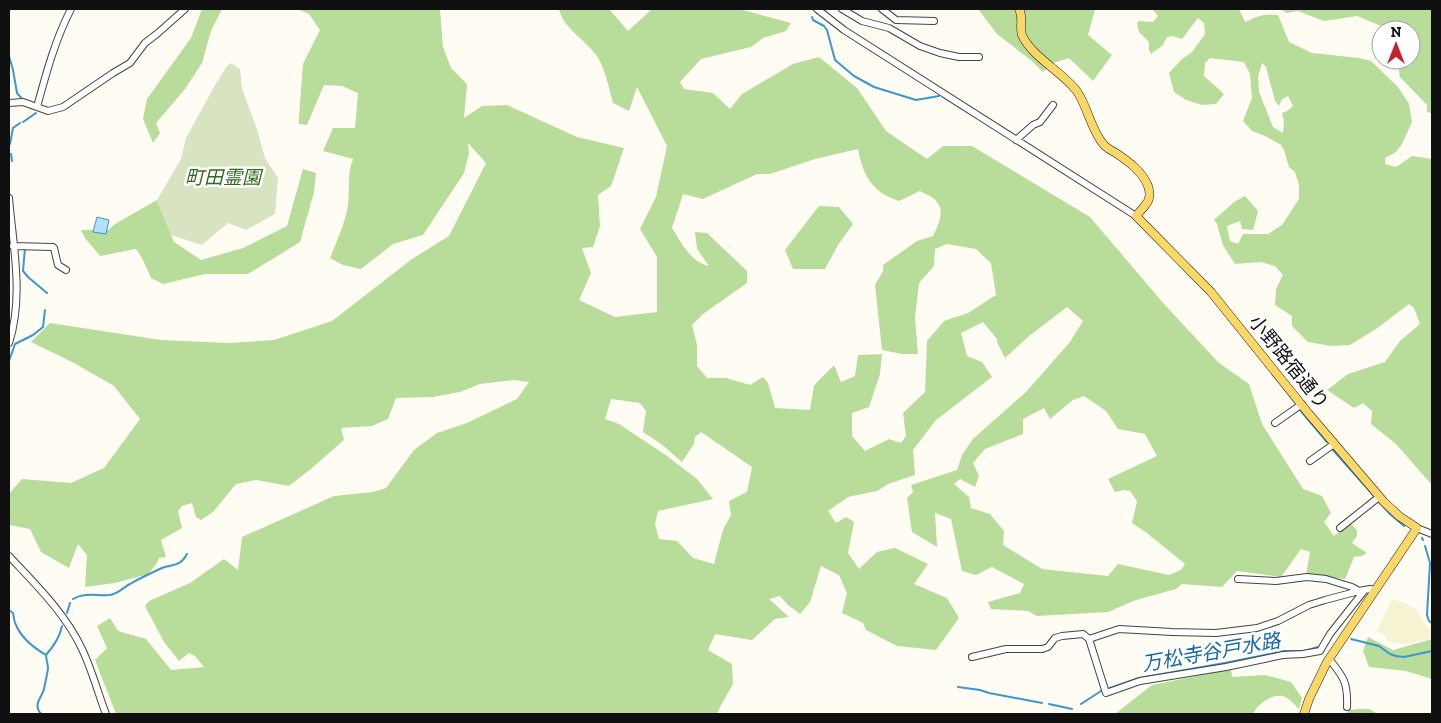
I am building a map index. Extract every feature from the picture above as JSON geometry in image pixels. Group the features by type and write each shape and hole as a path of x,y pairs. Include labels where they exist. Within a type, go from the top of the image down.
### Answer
{"main road":[{"path":"1019,9 1022,18 1022,32 1027,41 1036,53 1074,88 1104,144 1133,165 1145,181 1150,197 1136,216"},
{"name":"小野路宿通り","path":"1136,216 1211,292 1334,444 1379,496 1399,516 1417,528"},
{"path":"1304,714 1329,659 1417,528"}],"street":[{"path":"37,107 51,57 71,9"},
{"path":"9,103 23,102 52,111 63,107 126,66 135,58 145,43 185,9"},
{"path":"842,9 862,22 889,28 916,44 940,53 959,57 979,57"},
{"path":"882,9 896,20 934,21"},
{"path":"821,10 844,30 1136,216"},
{"path":"1016,140 1033,125 1040,122 1053,105"},
{"path":"9,198 17,293 9,343"},
{"path":"13,246 53,247 58,264 66,270"},
{"path":"1275,423 1302,404"},
{"path":"1310,461 1334,444"},
{"path":"1340,528 1379,496"},
{"path":"1417,528 1432,534"},
{"path":"9,556 34,581 69,626 83,650 106,714"},
{"path":"1238,579 1276,581 1307,578 1326,579 1362,591"},
{"path":"1089,639 1119,629 1216,633 1257,628 1278,621 1309,605 1370,589 1375,590"},
{"path":"972,657 1006,649 1042,649 1048,647 1055,638 1083,634 1089,639 1106,693 1140,681 1226,667 1284,655 1320,651 1330,634 1362,591"},
{"path":"1329,659 1344,678 1347,707"}],"shaded area":[{"path":"1392,599 1405,603 1417,610 1423,623 1432,631 1432,638 1402,644 1387,641 1385,635 1377,631"}],"green space":[{"path":"202,9 222,9 211,31 202,63 185,89 156,123 160,133 153,143 143,119 147,99 191,38"},
{"path":"297,9 440,9 443,47 451,68 467,84 464,118 482,106 507,105 577,137 624,148 611,186 598,195 600,226 593,247 582,248 591,273 579,300 615,317 657,312 657,257 640,229 656,197 667,146 637,87 629,111 613,103 601,63 594,52 565,23 559,9 609,9 628,31 652,9 743,9 791,23 786,31 763,38 751,47 701,59 680,82 684,89 713,93 730,109 742,94 793,64 819,57 857,88 886,131 927,159 943,146 972,146 1090,217 1164,304 1219,363 1249,384 1262,424 1303,489 1322,496 1331,513 1324,522 1334,536 1350,523 1357,530 1357,536 1352,543 1367,553 1354,557 1345,579 1306,575 1310,552 1301,549 1281,577 1237,571 1222,587 1182,584 1176,589 1136,600 1108,612 1037,616 1028,611 991,609 988,602 1020,593 1024,584 992,567 976,575 962,571 951,519 935,513 937,547 912,532 907,498 913,492 911,485 957,470 962,455 973,439 1026,392 1070,342 1083,321 1067,307 1029,336 1005,358 997,339 983,322 961,333 967,356 982,362 992,377 936,420 913,450 915,475 888,484 877,491 848,497 828,511 836,523 846,517 854,522 848,553 859,569 877,552 895,548 928,564 914,584 947,598 959,618 936,650 897,646 866,630 863,623 842,613 847,593 839,575 821,566 810,602 800,614 780,596 769,599 789,617 775,619 752,640 715,634 708,650 732,664 733,684 717,714 116,714 95,660 107,648 97,626 110,618 118,631 146,639 171,670 204,667 195,656 189,653 179,661 164,642 145,606 149,601 190,583 224,559 238,570 242,537 334,496 373,492 386,488 414,450 437,433 467,423 517,399 529,382 514,380 480,384 460,392 433,397 396,398 388,419 372,426 341,428 344,440 289,486 256,480 236,484 213,512 201,520 196,517 192,503 182,506 178,511 182,528 161,540 166,557 159,558 148,574 115,583 85,587 87,555 78,544 69,568 41,552 30,529 9,525 9,494 22,479 71,483 104,468 140,419 114,386 74,363 31,342 50,323 161,340 229,343 274,340 332,321 412,259 449,236 486,163 468,143 469,153 464,173 423,235 393,244 361,269 343,265 330,258 347,212 350,170 353,159 323,151 333,128 355,128 358,93 342,86 324,85 307,125 299,124 303,64 320,30 309,14","holes":["858,149 866,175 875,188 899,201 920,191 936,200 941,215 933,236 917,241 883,265 883,271 875,285 882,350 902,354 918,354 915,317 919,283 934,266 935,249 947,244 976,249 991,263 996,295 968,313 944,321 927,341 925,392 903,413 906,436 901,443 889,439 865,451 852,436 852,413 869,407 880,374 882,354 858,355 855,376 841,382 834,365 814,386 810,410 775,408 768,383 763,377 750,385 726,378 707,378 697,366 697,345 692,325 703,314 747,283 747,271 707,233 695,232 697,249 709,266 702,264 687,251 672,228 683,194 703,199 757,174 770,174 815,159","1084,396 1106,411 1118,429 1145,434 1157,456 1108,479 1115,492 1130,491 1137,501 1132,523 1185,564 1181,570 1169,575 1118,564 1108,576 1042,569 1003,545 1004,531 990,514 971,508 969,497 954,484 960,479 975,487 979,476 973,463 985,449 1023,434 1023,419 1044,408 1050,419 1073,400","611,399 640,403 646,411 643,432 682,462 694,444 695,437 701,432 752,467 747,492 729,501 731,515 723,530 714,564 693,558 677,541 659,539 655,524 658,511 713,499 697,479 667,456 619,424 605,419"]},
{"path":"978,9 1095,9 1088,35 1112,55 1093,81 1069,58 1053,63 1043,72 997,34"},
{"path":"1152,9 1239,9 1245,22 1268,14 1278,15 1289,42 1312,53 1371,61 1371,70 1380,70 1398,87 1409,104 1412,122 1402,144 1396,152 1385,158 1385,164 1396,167 1412,156 1432,159 1432,485 1396,444 1371,424 1372,411 1363,403 1354,408 1327,390 1348,374 1385,362 1400,341 1420,324 1414,308 1409,304 1376,329 1350,345 1331,346 1308,342 1292,326 1292,316 1275,305 1276,289 1283,275 1275,266 1261,262 1235,264 1223,245 1214,220 1234,202 1245,196 1258,211 1253,230 1242,229 1240,221 1227,226 1230,241 1238,244 1243,234 1268,234 1282,225 1299,199 1299,185 1295,172 1289,167 1281,145 1252,131 1243,121 1252,98 1250,74 1244,62 1210,58 1205,63 1204,76 1224,94 1216,104 1202,105 1186,100 1174,92 1169,73 1181,60 1192,52 1205,34 1204,23 1198,18 1182,39 1173,36 1167,37 1163,45 1151,54 1149,42 1139,32 1137,23 1139,21 1153,22 1158,16","holes":["1262,63 1266,67 1275,101 1279,106 1282,99 1288,96 1293,106 1282,113 1284,121 1283,133 1273,127 1259,92 1258,77"]},
{"path":"1281,9 1432,9 1432,113 1427,112 1427,105 1400,77 1399,70 1421,70 1421,20 1371,20 1371,22 1357,16 1324,21 1298,11 1286,13"},
{"name":"町田霊園","path":"231,63 240,69 242,89 257,129 265,158 278,178 275,214 246,230 228,223 202,245 171,235 157,200 181,159 186,138 215,85"},
{"path":"303,169 316,173 314,192 300,242 248,274 205,274 163,284 151,278 136,249 100,256 81,230 108,230 157,200 174,242 201,260 243,248 287,226"},
{"path":"819,206 839,207 853,224 838,245 825,269 793,269 785,250"},
{"path":"1368,637 1393,650 1432,639 1432,679 1406,671 1369,667 1363,651"},
{"path":"1231,669 1232,677 1265,675 1291,682 1302,698 1299,709 1287,698 1279,696 1265,700 1253,714 1115,714 1152,685"},
{"path":"1369,709 1378,714 1346,714 1349,710"}],"water":[{"path":"97,217 109,220 106,234 93,232"}],"waterway":[{"path":"812,17 813,20 824,26 827,30 835,60 854,76 874,87 916,100 939,96"},
{"path":"9,56 17,93 23,100"},
{"path":"943,97 1007,137"},
{"path":"23,122 36,113"},
{"path":"10,144 13,128 20,123"},
{"path":"11,154 12,161"},
{"path":"25,248 23,271 47,293"},
{"path":"9,361 15,344 33,335 43,327 45,310"},
{"path":"1287,392 1296,404"},
{"path":"1300,410 1327,442"},
{"path":"1333,450 1374,496"},
{"path":"1378,501 1404,526"},
{"path":"1425,546 1430,563 1427,615 1432,623"},
{"path":"73,599 87,595 110,595 116,593 162,568 179,563 187,554"},
{"path":"67,613 70,603"},
{"path":"9,610 13,613 15,624 25,639 46,655 48,666 44,690 38,706 41,714"},
{"path":"46,655 56,642 62,626"},
{"name":"万松寺谷戸水路","path":"1351,639 1379,646 1396,656 1404,657 1432,651"},
{"name":"万松寺谷戸水路","path":"1110,688 1139,678 1284,651 1304,651 1318,647"},
{"name":"万松寺谷戸水路","path":"958,687 1042,703"},
{"name":"万松寺谷戸水路","path":"1081,704 1101,691"},
{"name":"万松寺谷戸水路","path":"1049,704 1072,709"}]}
